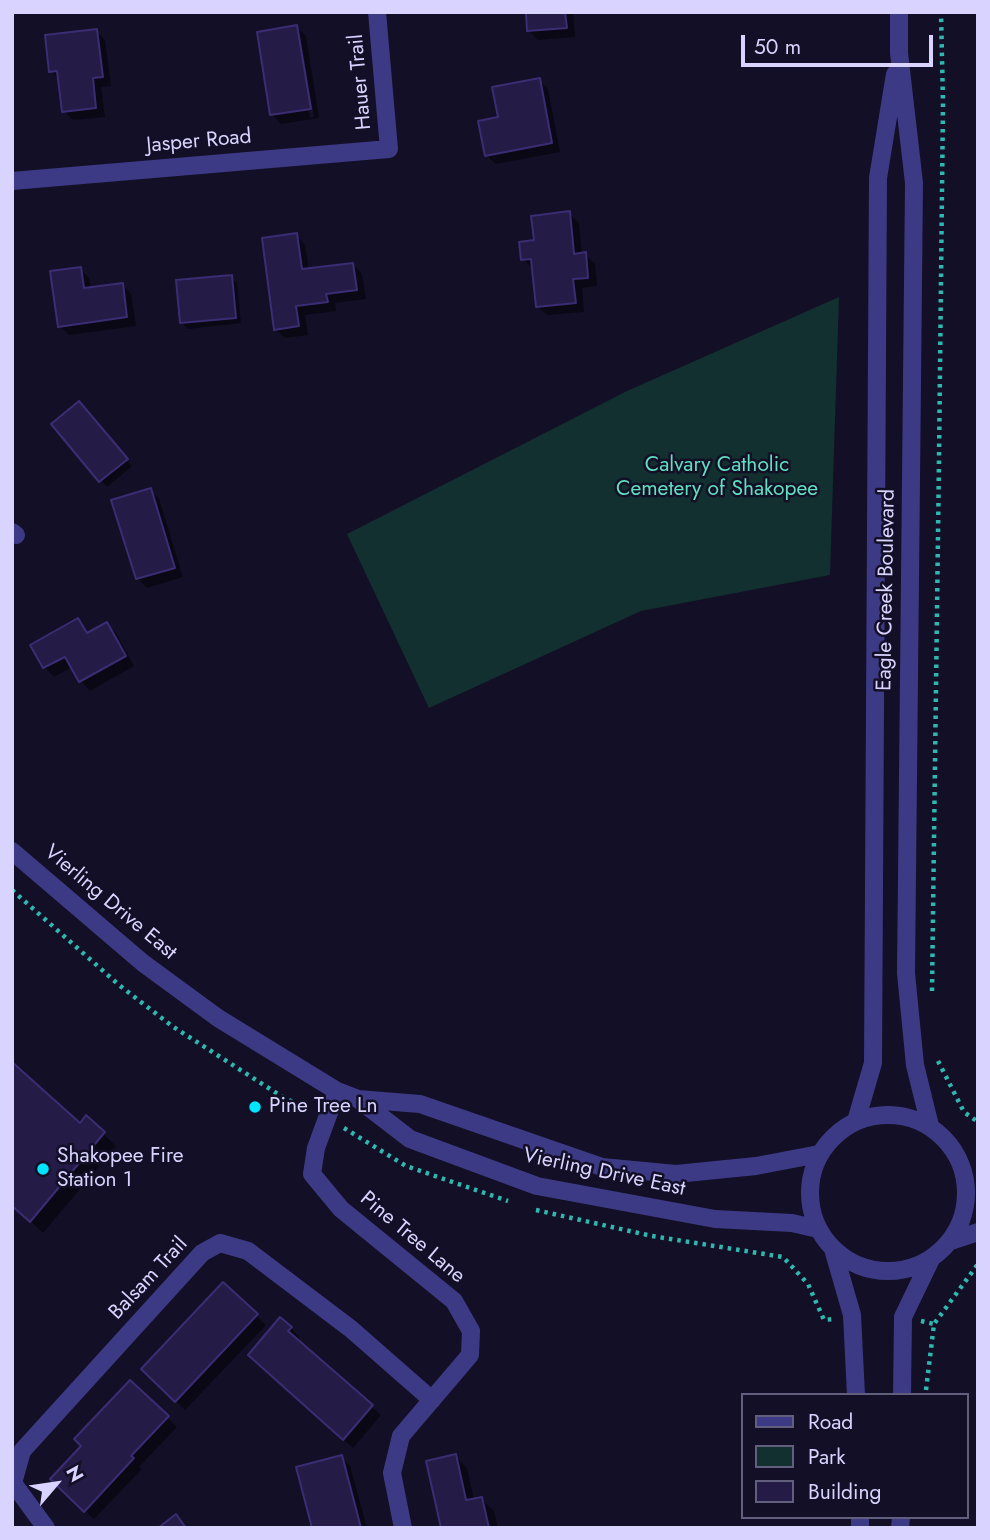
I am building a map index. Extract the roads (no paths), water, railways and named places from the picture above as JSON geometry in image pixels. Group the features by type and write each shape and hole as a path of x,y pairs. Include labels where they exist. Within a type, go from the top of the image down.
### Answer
{"street":[{"name":"Hauer Trail","path":"377,12 390,149"},
{"name":"Eagle Creek Boulevard","path":"899,12 899,53 914,183 906,973 915,1065 930,1126"},
{"name":"Eagle Creek Boulevard","path":"856,1121 873,1063 878,178 899,53"},
{"name":"Jasper Road","path":"12,181 390,149"},
{"name":"Vierling Drive East","path":"12,851 143,963 218,1018 337,1091 358,1099 420,1104 602,1167 676,1174 756,1166 819,1154"},
{"name":"Pine Tree Lane","path":"337,1091 316,1148 312,1174 341,1209 454,1301 471,1331 470,1356 401,1436 392,1473 403,1528"},
{"name":"Vierling Drive East","path":"358,1099 410,1139 537,1186 715,1219 792,1223 818,1229"},
{"path":"881,1114 907,1116 930,1126 970,1168 963,1218 951,1241 931,1259 907,1270 880,1271 855,1264 833,1249 818,1229 810,1204 811,1179 819,1154 835,1135 856,1121 881,1114"},
{"path":"951,1241 978,1232"},
{"name":"Balsam Trail","path":"46,1528 13,1483 22,1451 202,1253 220,1243 248,1251 351,1329 432,1400"},
{"path":"833,1249 852,1315 856,1393"},
{"path":"902,1393 904,1317 931,1259"}],"place":[{"name":"Pine Tree Ln","path":"255,1107"},
{"name":"Shakopee Fire Station 1","path":"43,1169"}],"park label":[{"name":"Calvary Catholic Cemetery of Shakopee","path":"717,478"}]}
